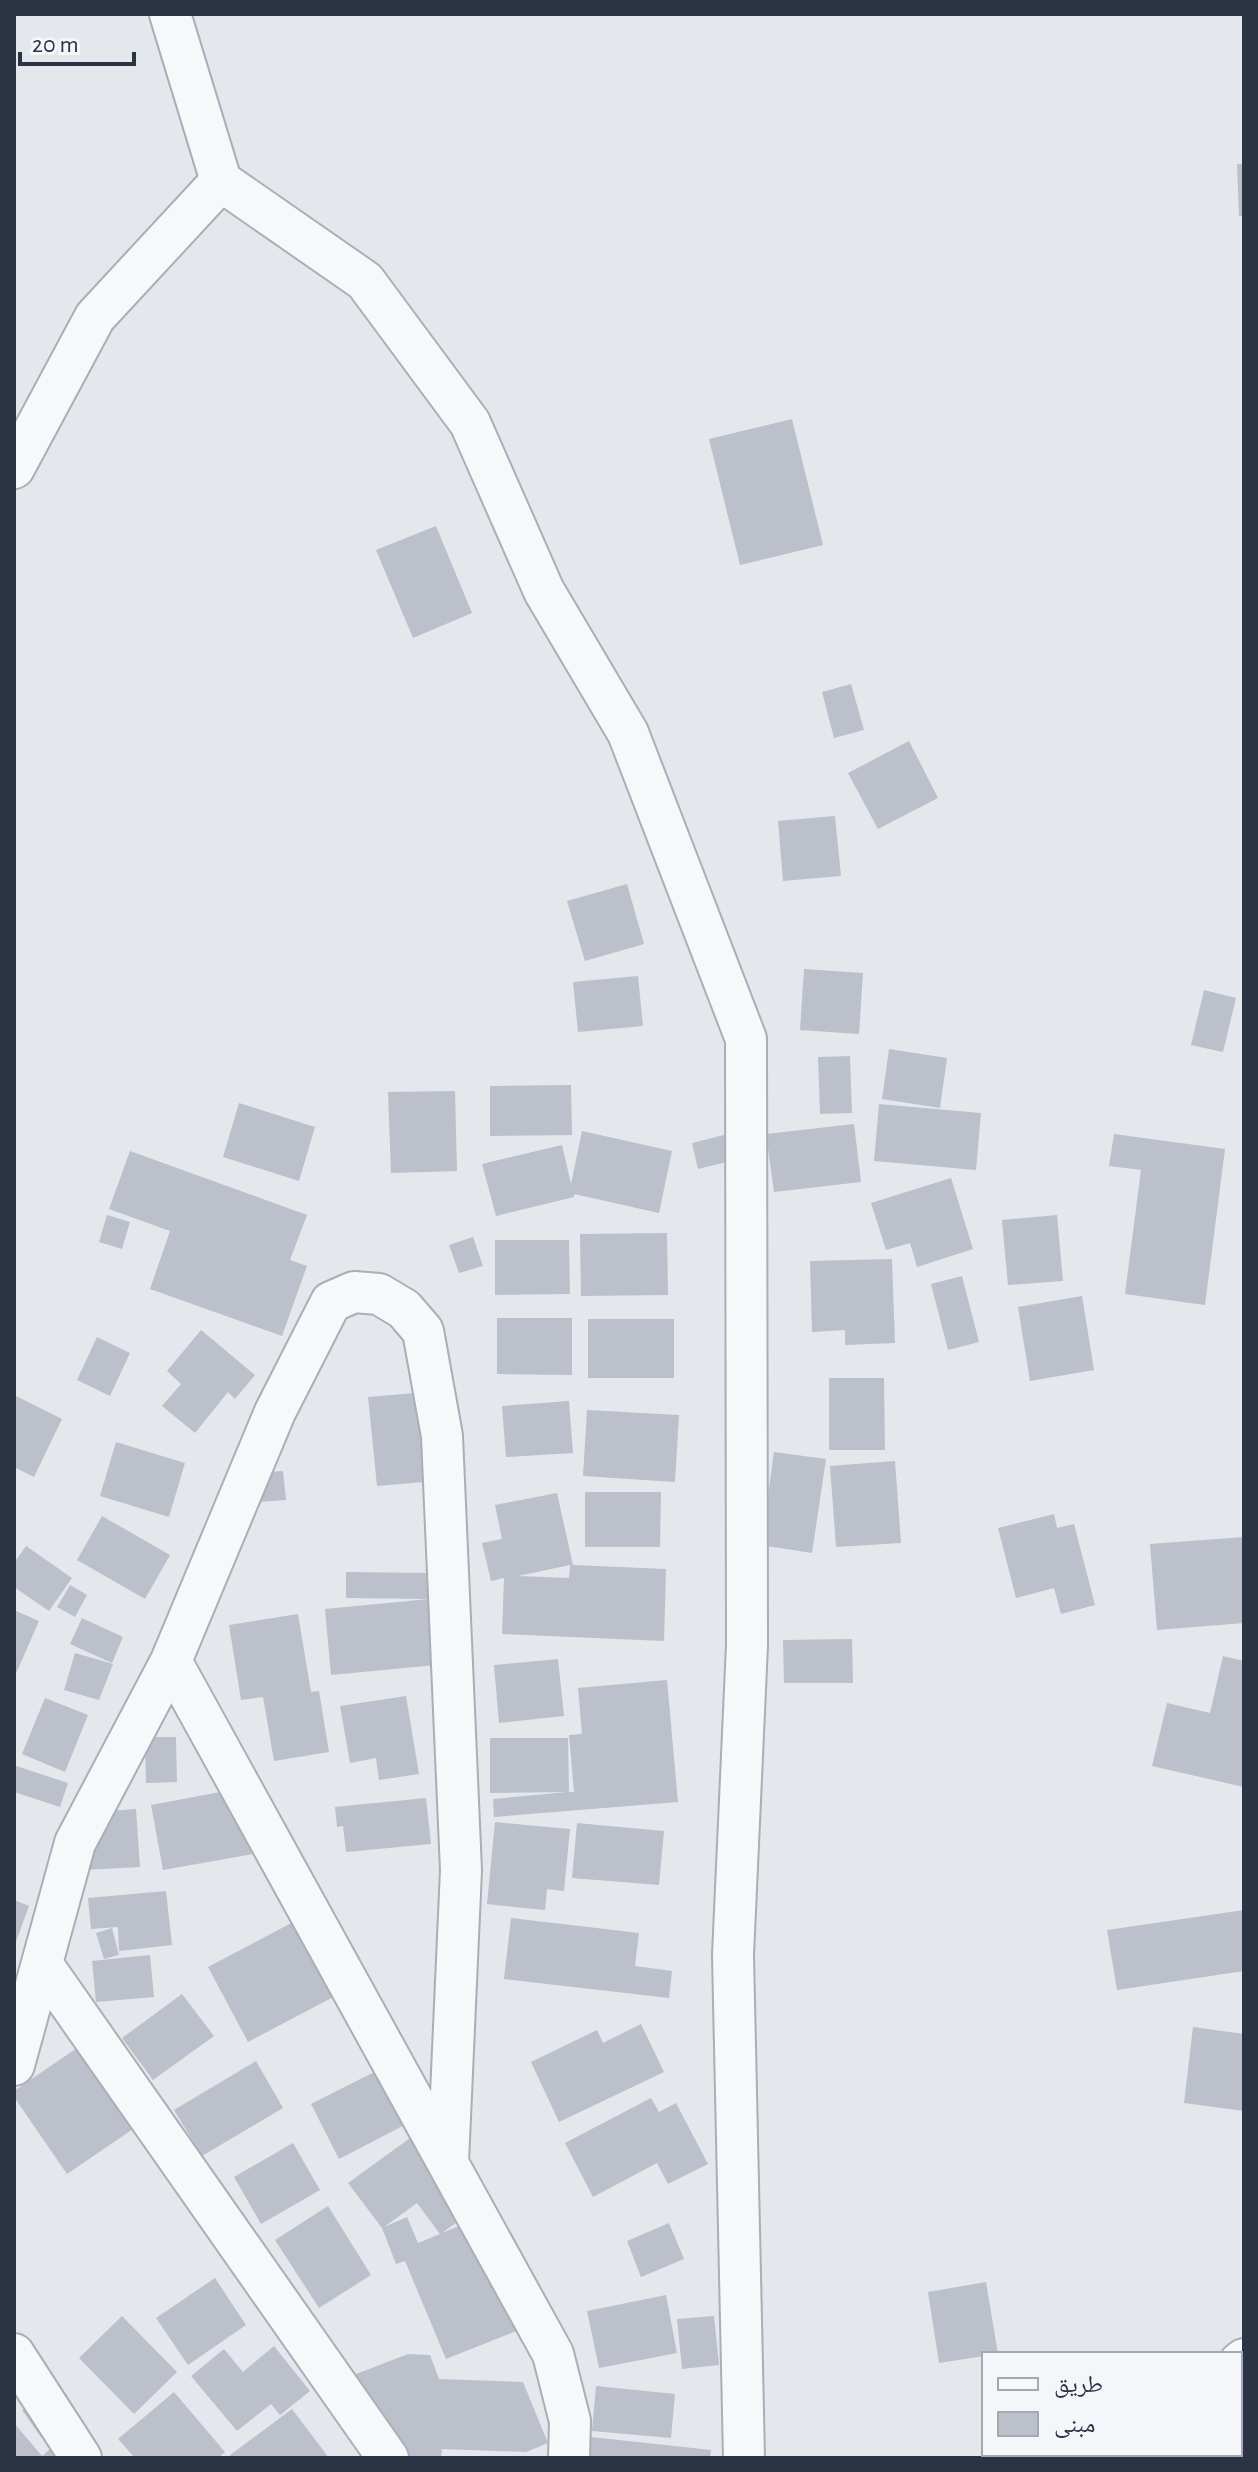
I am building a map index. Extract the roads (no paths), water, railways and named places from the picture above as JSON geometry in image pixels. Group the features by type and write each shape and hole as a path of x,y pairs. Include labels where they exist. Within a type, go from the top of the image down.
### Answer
{"street":[{"path":"170,14 221,181 365,281 470,423 544,591 628,733 746,1039 747,1645 733,1955 744,2458"},
{"path":"14,468 95,317 221,181"},
{"path":"14,2065 75,1843 171,1661 275,1412 331,1302 354,1292 379,1294 404,1309 423,1331 442,1436 461,1870 448,2162"},
{"path":"171,1661 553,2354 570,2421 569,2458"},
{"path":"42,1964 388,2458"},
{"path":"14,2354 81,2458"}]}
